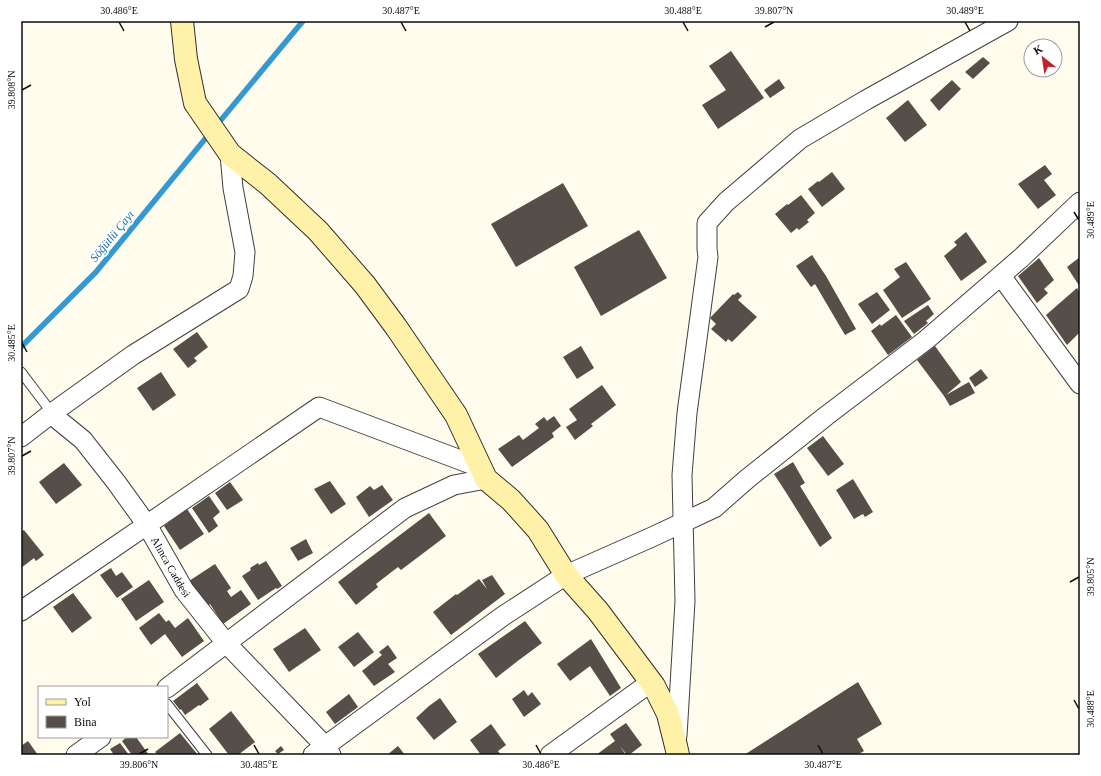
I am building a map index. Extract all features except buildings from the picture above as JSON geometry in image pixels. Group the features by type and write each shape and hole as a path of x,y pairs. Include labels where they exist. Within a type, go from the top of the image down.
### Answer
{"street":[{"path":"182,21 186,58 195,103 230,154 268,184 318,231 365,285 396,327 456,415 486,479"},
{"path":"677,750 684,601 682,475 687,413 708,257 707,223 726,202 800,139 866,100 1008,21"},
{"path":"21,437 133,355 239,289 243,276 246,252 232,188 230,154"},
{"path":"323,752 503,616 566,575 714,508 747,478 926,340 1001,276 1080,202"},
{"path":"1001,276 1080,384"},
{"path":"21,611 319,407 478,467 486,479 511,500 538,530 566,575 598,611 654,686 668,714 677,750"},
{"name":"Alınca Caddesi","path":"52,413 83,440 116,482 147,525 184,590 226,643 323,752"},
{"path":"168,687 405,508 454,485 486,479"},
{"path":"550,755 651,682"},
{"path":"76,755 100,738"}],"lane":[{"name":"Alınca Caddesi","path":"21,372 52,413"},
{"path":"168,705 207,755"}],"waterway":[{"name":"Söğütlü Çayı","path":"216,126 303,21"},
{"name":"Söğütlü Çayı","path":"21,347 96,272 210,133"}]}
